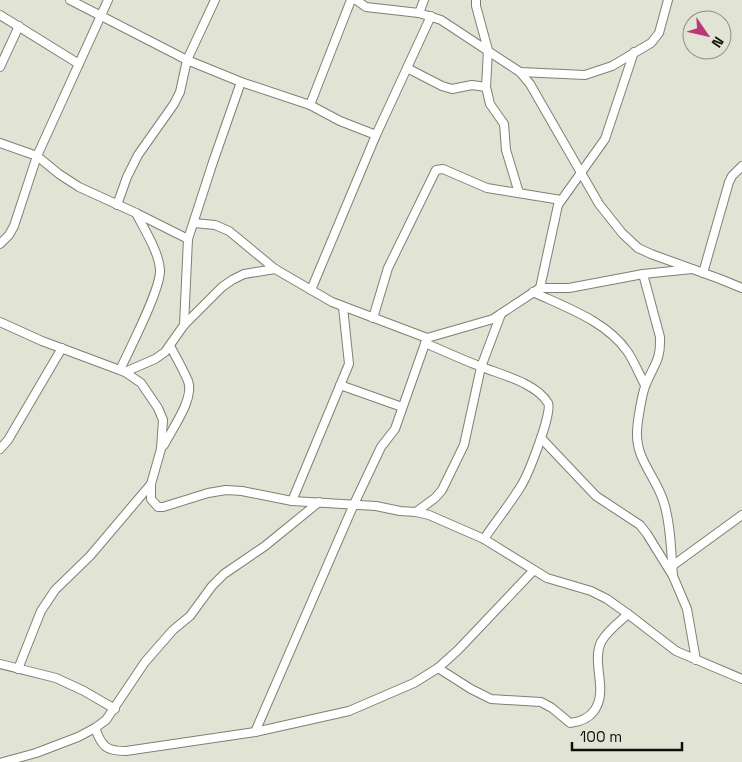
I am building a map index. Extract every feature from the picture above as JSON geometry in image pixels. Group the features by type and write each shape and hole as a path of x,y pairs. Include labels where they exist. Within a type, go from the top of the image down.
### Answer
{"street":[{"path":"70,0 187,60 241,82 310,105 340,121 376,135"},
{"path":"0,244 9,235 14,226 37,156 108,0"},
{"path":"118,205 127,177 138,155 174,104 180,92 187,60 215,0"},
{"path":"310,105 351,0"},
{"path":"356,0 366,7 431,16 452,26 520,72 530,84 599,204 622,234 638,248 742,288"},
{"path":"419,13 424,0"},
{"path":"476,0 488,50 486,87 490,104 504,124 506,150 519,193"},
{"path":"520,72 585,75 612,66 651,43 656,38 668,0"},
{"path":"0,15 79,64"},
{"path":"311,290 376,135 431,16"},
{"path":"0,67 19,26"},
{"path":"537,290 556,212 561,200 605,139 634,52"},
{"path":"406,68 452,89 472,86 486,87"},
{"path":"184,325 188,239 241,82"},
{"path":"0,142 37,156 79,188 136,213 188,239"},
{"path":"703,272 729,182 742,166"},
{"path":"372,318 388,268 436,170 443,169 487,188 561,200"},
{"path":"123,371 158,287 160,271 157,257 136,213"},
{"path":"194,223 215,225 228,231 275,269 311,290 343,306 426,340 481,367 523,382 544,398 549,405 549,412 520,487 484,539"},
{"path":"123,371 155,359 165,352 184,325 222,287 232,280 244,274 275,269"},
{"path":"426,340 501,314 537,290 569,288 643,274 692,269"},
{"path":"643,274 660,338 660,348 659,358 645,385 636,431 637,446 640,456 664,503 673,576"},
{"path":"537,290 611,334 627,351 645,385"},
{"path":"292,501 349,364 343,306"},
{"path":"416,512 435,498 442,490 464,445 481,367 501,314"},
{"path":"0,322 123,371 141,383 158,408 162,420 163,435 161,449 151,484 151,499 158,508 208,493 226,490 242,491 292,501 354,504 429,515 484,539 534,571 560,583 591,591 607,599 666,645 742,679"},
{"path":"255,732 380,447 394,429 426,340"},
{"path":"161,449 190,391 189,382 170,346"},
{"path":"0,449 8,440 62,348"},
{"path":"340,385 402,407"},
{"path":"540,438 596,496 640,525 673,576 687,609 696,660"},
{"path":"18,668 41,611 55,590 90,556 151,484"},
{"path":"3,762 44,750 78,737 106,720 145,662 174,630 190,616 212,586 224,574 265,546 319,502"},
{"path":"672,566 742,515"},
{"path":"95,728 100,741 105,747 113,751 126,751 255,732 349,711 414,683 438,668 458,650 534,571"},
{"path":"438,668 471,689 492,699 541,702 552,708 570,723 577,722 592,714 598,704 601,690 598,657 601,643 606,635 628,614"},
{"path":"0,664 56,678 84,691 115,709"}]}
